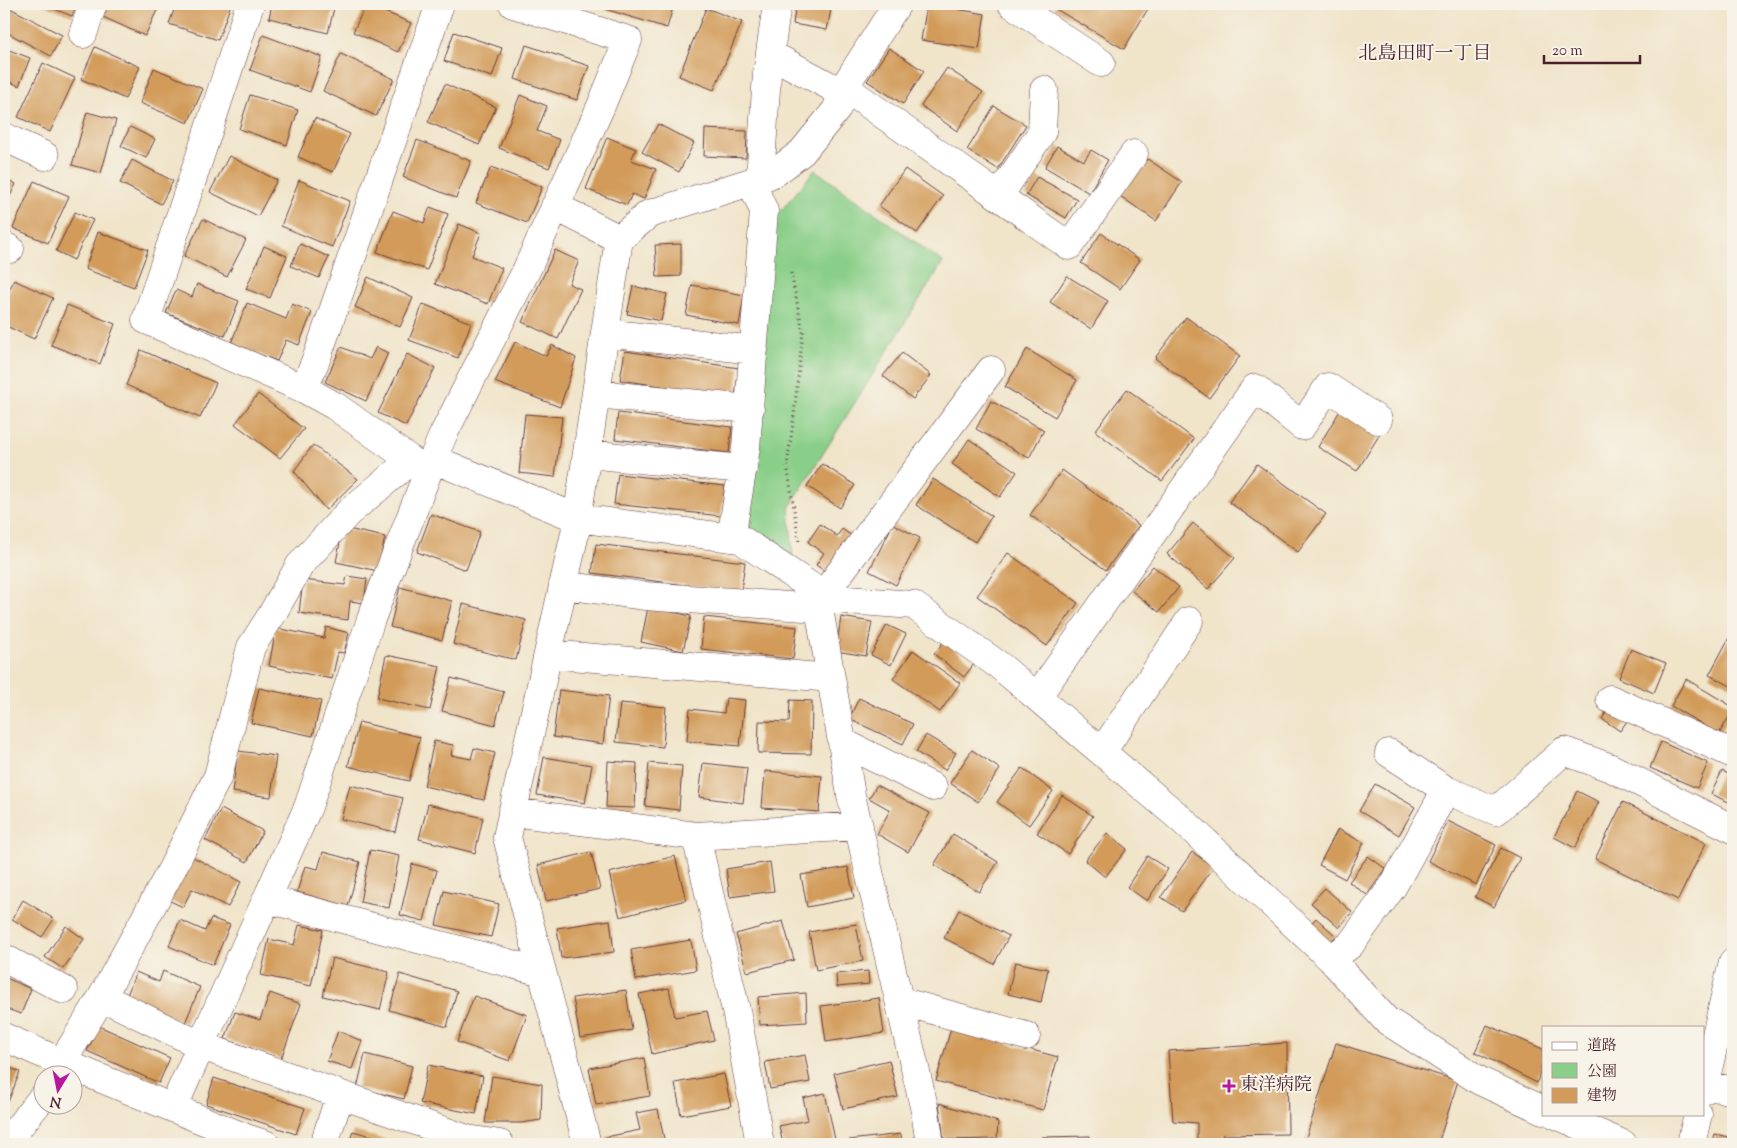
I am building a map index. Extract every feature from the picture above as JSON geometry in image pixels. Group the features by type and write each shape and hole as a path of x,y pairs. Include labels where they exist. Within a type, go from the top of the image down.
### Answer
{"street":[{"path":"83,34 93,4"},
{"path":"250,4 146,320 304,389 424,464 577,518 740,539 814,596 831,678 851,795 925,1111 930,1144"},
{"path":"304,389 317,358 440,4"},
{"path":"173,1108 308,807 424,464 443,435 526,271 628,40 513,4"},
{"path":"731,538 743,469 750,409 764,211 755,180 777,4"},
{"path":"587,1144 507,837 577,518 619,240 649,214 776,172 802,152 837,109 843,90 897,4"},
{"path":"1012,4 1101,63"},
{"path":"770,54 843,90 1069,246 1134,154"},
{"path":"999,196 1042,132 1044,90"},
{"path":"4,137 45,156"},
{"path":"556,206 619,240"},
{"path":"605,333 754,350"},
{"path":"814,596 991,370"},
{"path":"1037,697 1255,388 1302,426 1328,387 1378,420"},
{"path":"596,394 750,409"},
{"path":"587,454 743,469"},
{"path":"64,1066 172,869 218,776 251,647 300,565 348,513 424,464"},
{"path":"563,585 644,596 814,596 913,605 1000,666 1181,819 1331,959 1386,1020 1480,1081 1542,1110"},
{"path":"1102,752 1190,621"},
{"path":"548,654 831,678"},
{"path":"1610,699 1733,754"},
{"path":"842,742 933,787"},
{"path":"1389,753 1446,790 1496,811 1564,751 1611,768 1733,830"},
{"path":"1331,959 1350,945 1394,886 1446,790"},
{"path":"512,812 696,836 859,826"},
{"path":"696,836 737,1015 760,1144"},
{"path":"268,898 542,972"},
{"path":"4,958 64,990"},
{"path":"1733,962 1704,1088 1733,1091"},
{"path":"102,997 202,1046 466,1142 500,1144"},
{"path":"900,1001 1026,1036"},
{"path":"4,1037 59,1066"},
{"path":"82,1075 265,1144"},
{"path":"324,1144 340,1095"},
{"path":"8,1136 32,1109"},
{"path":"1559,1116 1623,1144"},
{"path":"1691,1144 1698,1116"}],"path":[{"path":"790,267 803,332 794,423 787,465 802,557 814,596"}],"green space":[{"path":"815,170 943,262 789,508 793,560 746,536 769,225"}],"building":[{"path":"42,4 77,4 72,16"},
{"path":"109,4 148,4 158,8 145,36 103,17"},
{"path":"176,4 231,4 218,40 169,24"},
{"path":"272,4 335,4 328,33 269,18"},
{"path":"366,4 411,23 398,52 353,32"},
{"path":"607,4 674,4 667,28 605,9"},
{"path":"796,4 832,4 827,30 793,24"},
{"path":"927,4 985,14 979,49 921,40"},
{"path":"1057,4 1144,4 1149,7 1124,49 1054,8"},
{"path":"4,5 62,35 51,56 4,31"},
{"path":"706,8 742,22 714,90 679,76"},
{"path":"454,32 502,48 492,77 444,61"},
{"path":"263,35 322,57 310,92 250,70"},
{"path":"526,45 589,66 577,100 515,79"},
{"path":"95,47 140,67 125,99 81,79"},
{"path":"4,48 30,58 19,86 4,79"},
{"path":"889,48 924,71 903,104 867,81"},
{"path":"341,54 394,79 376,116 323,91"},
{"path":"43,63 75,78 50,132 18,117"},
{"path":"154,68 203,89 188,123 140,103"},
{"path":"947,68 983,92 957,131 921,106"},
{"path":"445,84 496,107 479,145 428,122"},
{"path":"250,95 298,110 287,145 239,129"},
{"path":"520,95 547,106 537,131 560,140 549,168 499,148"},
{"path":"994,106 1026,125 998,169 967,150"},
{"path":"87,112 116,120 101,173 72,165"},
{"path":"315,118 350,134 333,172 298,157"},
{"path":"658,124 694,143 679,172 642,152"},
{"path":"130,127 155,139 146,158 121,146"},
{"path":"705,129 747,131 746,158 704,156"},
{"path":"607,137 636,149 631,160 656,169 644,199 632,194 627,205 586,189"},
{"path":"417,140 471,161 456,198 403,177"},
{"path":"1057,146 1084,161 1091,150 1108,160 1089,193 1045,167"},
{"path":"229,156 277,180 258,216 210,192"},
{"path":"1146,158 1182,182 1156,221 1120,196"},
{"path":"132,160 173,181 161,204 120,183"},
{"path":"491,167 542,187 527,223 476,203"},
{"path":"905,169 943,196 917,233 879,206"},
{"path":"1037,177 1077,199 1066,218 1026,195"},
{"path":"4,178 16,184 4,208"},
{"path":"299,180 350,201 332,247 281,226"},
{"path":"34,181 69,196 48,243 13,228"},
{"path":"430,207 448,214 427,270 377,252 393,211 424,223"},
{"path":"75,212 93,220 74,260 56,251"},
{"path":"203,219 246,240 227,277 184,256"},
{"path":"459,224 481,233 472,256 502,268 488,304 435,284"},
{"path":"98,232 148,250 134,287 85,269"},
{"path":"1101,233 1140,260 1120,289 1081,263"},
{"path":"300,244 329,257 319,278 291,266"},
{"path":"681,244 681,276 657,277 655,245"},
{"path":"264,246 287,256 270,298 246,289"},
{"path":"555,250 579,261 569,284 581,289 558,339 522,322"},
{"path":"1067,276 1108,301 1091,329 1050,302"},
{"path":"368,277 413,298 400,327 355,307"},
{"path":"14,280 53,298 34,339 4,325 4,301"},
{"path":"197,284 239,301 225,336 166,313 176,290 192,297"},
{"path":"692,285 744,295 739,325 686,315"},
{"path":"633,286 667,294 661,321 627,314"},
{"path":"247,303 286,319 292,304 312,312 299,345 286,340 277,361 231,343"},
{"path":"423,304 471,323 458,358 409,340"},
{"path":"67,305 115,324 100,364 51,345"},
{"path":"1186,317 1240,356 1209,398 1155,358"},
{"path":"515,342 546,356 552,345 576,358 560,407 495,382"},
{"path":"341,347 370,359 376,347 388,353 366,401 325,382"},
{"path":"1027,349 1077,380 1055,417 1005,387"},
{"path":"141,350 216,383 200,418 126,385"},
{"path":"625,351 739,368 735,397 620,380"},
{"path":"902,353 931,375 913,399 883,376"},
{"path":"407,354 435,368 406,426 378,413"},
{"path":"1127,389 1194,439 1162,481 1095,431"},
{"path":"258,394 304,429 280,458 235,424"},
{"path":"991,401 1044,430 1029,458 976,429"},
{"path":"1341,409 1380,434 1357,471 1318,447"},
{"path":"618,413 732,427 729,453 615,439"},
{"path":"525,414 562,417 555,477 519,473"},
{"path":"969,439 1017,472 1000,497 952,464"},
{"path":"313,445 358,479 326,510 294,471"},
{"path":"822,464 855,485 840,508 807,486"},
{"path":"1257,464 1326,514 1298,552 1229,502"},
{"path":"1062,470 1139,525 1106,570 1030,515"},
{"path":"618,474 725,486 721,516 614,504"},
{"path":"933,479 992,516 975,542 916,505"},
{"path":"431,514 480,532 466,570 417,552"},
{"path":"1193,523 1235,558 1208,589 1167,554"},
{"path":"820,524 837,536 842,529 852,536 827,573 816,565 824,553 808,542"},
{"path":"893,524 920,538 896,585 869,571"},
{"path":"343,528 385,537 378,571 336,562"},
{"path":"596,544 745,562 741,592 592,573"},
{"path":"1008,553 1078,603 1047,646 977,596"},
{"path":"1153,566 1179,587 1159,612 1132,591"},
{"path":"347,576 367,579 364,603 350,601 348,620 299,613 303,580 345,585"},
{"path":"400,587 452,601 442,640 390,627"},
{"path":"463,604 526,620 516,660 453,644"},
{"path":"648,607 691,616 683,651 641,642"},
{"path":"704,617 797,627 793,659 701,649"},
{"path":"841,617 872,622 866,656 836,651"},
{"path":"887,625 906,634 891,665 871,655"},
{"path":"326,627 349,633 344,653 338,652 332,679 269,666 276,628 324,638"},
{"path":"1730,636 1733,637 1733,687 1709,675"},
{"path":"944,641 974,664 964,677 934,654"},
{"path":"1631,649 1666,663 1654,693 1619,678"},
{"path":"913,650 960,683 940,712 893,679"},
{"path":"386,655 440,666 430,710 377,698"},
{"path":"451,678 504,692 495,725 442,711"},
{"path":"1686,679 1733,707 1719,734 1671,706"},
{"path":"259,688 321,701 313,736 251,723"},
{"path":"559,690 609,696 603,744 553,737"},
{"path":"726,698 745,700 740,746 687,741 690,709 724,713"},
{"path":"859,698 913,724 903,744 849,719"},
{"path":"790,700 812,701 811,754 758,753 759,721 789,722"},
{"path":"620,703 666,707 663,747 616,742"},
{"path":"1611,705 1630,717 1620,731 1602,719"},
{"path":"359,722 420,737 409,781 348,766"},
{"path":"926,735 956,753 945,770 916,752"},
{"path":"434,741 453,745 451,755 471,759 474,748 495,753 484,800 424,786"},
{"path":"1661,742 1708,763 1697,788 1650,768"},
{"path":"972,750 1000,769 978,802 950,783"},
{"path":"238,751 276,756 271,797 232,792"},
{"path":"544,757 592,765 585,803 537,795"},
{"path":"608,761 637,763 635,808 606,807"},
{"path":"649,763 682,766 679,810 645,806"},
{"path":"703,763 747,768 743,803 699,797"},
{"path":"1022,768 1053,791 1029,825 997,802"},
{"path":"765,771 822,776 819,812 762,808"},
{"path":"1722,771 1733,776 1733,804 1711,794"},
{"path":"1375,784 1415,807 1399,835 1359,811"},
{"path":"350,785 403,798 395,832 341,819"},
{"path":"877,785 930,813 908,852 877,834 890,810 869,798"},
{"path":"1577,791 1599,802 1575,848 1554,837"},
{"path":"1062,795 1093,816 1068,854 1037,833"},
{"path":"1623,802 1706,843 1678,900 1595,859"},
{"path":"428,804 483,818 475,853 419,839"},
{"path":"221,809 263,831 247,862 205,840"},
{"path":"1448,821 1496,845 1476,885 1428,861"},
{"path":"1338,829 1364,843 1345,879 1319,865"},
{"path":"1107,833 1127,849 1105,877 1085,860"},
{"path":"953,834 998,862 979,892 934,865"},
{"path":"1501,848 1520,858 1494,907 1475,897"},
{"path":"370,850 399,856 389,908 360,902"},
{"path":"323,852 360,862 348,906 297,892 305,866 318,869"},
{"path":"591,852 600,889 546,901 538,865"},
{"path":"1192,852 1214,867 1182,911 1161,897"},
{"path":"191,856 241,882 228,907 192,889 183,907 168,900"},
{"path":"675,856 686,900 620,917 609,873"},
{"path":"1147,856 1168,869 1147,901 1127,887"},
{"path":"1368,856 1386,869 1367,895 1349,882"},
{"path":"770,862 774,891 730,897 726,869"},
{"path":"412,864 437,870 424,921 400,915"},
{"path":"848,867 854,898 807,907 801,875"},
{"path":"1325,888 1352,912 1339,928 1311,903"},
{"path":"444,891 499,904 491,937 436,925"},
{"path":"23,900 54,919 42,937 12,919"},
{"path":"959,910 1009,936 994,964 944,938"},
{"path":"211,918 230,925 213,965 169,946 180,920 205,931"},
{"path":"1316,918 1336,936 1327,946 1307,928"},
{"path":"610,920 614,952 561,958 557,928"},
{"path":"783,921 794,960 747,972 736,934"},
{"path":"856,924 863,961 816,970 809,932"},
{"path":"299,925 323,930 311,986 261,975 269,939 294,945"},
{"path":"66,926 84,939 63,969 45,957"},
{"path":"691,940 696,970 636,980 631,950"},
{"path":"332,958 389,972 380,1010 323,996"},
{"path":"1015,962 1048,969 1041,1002 1008,994"},
{"path":"163,971 200,987 185,1023 126,998 136,972 159,982"},
{"path":"868,971 869,984 837,987 836,974"},
{"path":"400,974 457,991 447,1027 389,1010"},
{"path":"4,977 31,989 21,1014 4,1008"},
{"path":"669,988 675,1017 707,1011 714,1040 652,1054 639,994"},
{"path":"626,990 632,1030 580,1038 573,998"},
{"path":"270,993 301,1004 281,1059 225,1039 235,1012 260,1020"},
{"path":"806,993 807,1022 760,1025 758,997"},
{"path":"474,996 527,1015 510,1061 457,1042"},
{"path":"879,998 884,1033 826,1042 821,1006"},
{"path":"1487,1025 1542,1049 1542,1063 1537,1083 1475,1052"},
{"path":"99,1026 170,1058 159,1083 87,1051"},
{"path":"951,1028 1058,1057 1043,1110 936,1081"},
{"path":"338,1031 362,1041 352,1069 327,1061"},
{"name":"東洋病院","path":"1287,1043 1288,1134 1222,1135 1223,1144 1183,1144 1197,1141 1197,1123 1173,1121 1168,1051"},
{"path":"1336,1043 1458,1081 1438,1144 1304,1144"},
{"path":"365,1054 412,1066 404,1099 357,1088"},
{"path":"805,1055 810,1082 770,1089 765,1062"},
{"path":"644,1058 650,1096 596,1105 589,1068"},
{"path":"889,1060 898,1097 843,1109 834,1073"},
{"path":"4,1065 20,1072 8,1102 4,1101"},
{"path":"428,1065 483,1076 476,1114 420,1103"},
{"path":"724,1074 731,1106 681,1115 675,1083"},
{"path":"492,1076 542,1084 541,1120 521,1123 485,1123"},
{"path":"214,1078 305,1108 296,1134 206,1104"},
{"path":"825,1093 836,1144 783,1144 779,1126 808,1120 803,1098"},
{"path":"939,1103 998,1122 997,1139 944,1140"},
{"path":"658,1109 665,1144 607,1144 606,1137 640,1130 636,1113"},
{"path":"353,1131 401,1144 349,1144"},
{"path":"901,1134 902,1144 849,1144 849,1140"},
{"path":"1715,1134 1733,1138 1733,1144 1712,1144"},
{"path":"1090,1136 1090,1144 1042,1144 1042,1137"}],"place":[{"name":"東洋病院","path":"1229,1086"}],"district":[{"name":"北島田町一丁目","path":"1425,54"}]}
